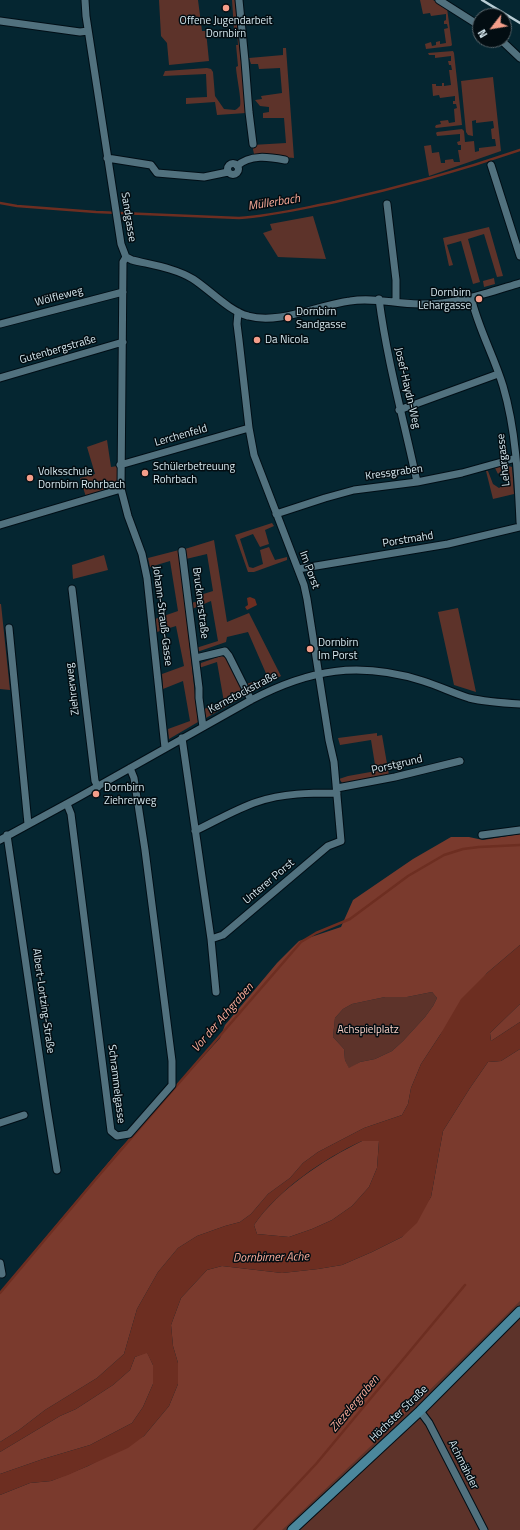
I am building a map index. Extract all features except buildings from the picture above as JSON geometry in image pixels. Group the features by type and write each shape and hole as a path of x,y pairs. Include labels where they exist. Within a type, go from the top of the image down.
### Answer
{"main road":[{"name":"Höchster Straße","path":"292,1530 420,1411 520,1311"}],"street":[{"name":"Sandgasse","path":"84,0 121,248 126,257 132,260 174,270 192,278 238,312 249,316 269,318 340,302 356,300 379,299 418,304 440,303 471,297 520,283"},
{"path":"239,0 253,144"},
{"path":"439,0 472,21"},
{"path":"0,21 80,32 88,31"},
{"path":"508,48 520,58"},
{"path":"107,158 151,165 156,173 204,177 217,176 228,172 230,165 234,164 237,166 243,161 262,156 285,160"},
{"path":"491,165 520,256"},
{"path":"387,204 396,280 396,301"},
{"name":"Johann-Strauß-Gasse","path":"126,257 123,262 120,465 121,490 128,516 142,554 147,578 165,748"},
{"name":"Wölfleweg","path":"0,324 123,292"},
{"name":"Lehargasse","path":"471,297 476,316 498,374 510,415 516,458 520,522"},
{"name":"Josef-Haydn-Weg","path":"379,299 384,335 399,410 407,437 417,482"},
{"name":"Im Porst","path":"238,312 237,324 249,428 254,455 308,599 337,791 341,841"},
{"name":"Gutenbergstraße","path":"0,378 123,342"},
{"path":"399,410 498,374"},
{"name":"Lerchenfeld","path":"120,465 249,428"},
{"name":"Kressgraben","path":"276,514 354,490 417,482 462,474 516,458"},
{"path":"0,525 121,490"},
{"name":"Porstmahd","path":"298,570 448,544 520,527"},
{"name":"Brucknerstraße","path":"182,551 200,688 199,698 203,727"},
{"name":"Ziehrerweg","path":"72,588 94,781 98,787"},
{"path":"9,628 28,824"},
{"name":"Brucknerstraße","path":"196,658 225,651 251,700"},
{"name":"Kernstockstraße","path":"0,840 98,787 251,700 284,684 319,673 359,670 388,672 425,681 475,699 520,704"},
{"path":"182,738 211,938 216,992"},
{"name":"Porstgrund","path":"337,791 460,761"},
{"name":"Schrammelgasse","path":"67,804 71,814 112,1131 117,1136 129,1134 172,1085 172,1061 145,850 134,778 130,768"},
{"path":"195,831 244,807 271,798 337,791"},
{"path":"482,835 520,830"},
{"name":"Albert-Lortzing-Straße","path":"7,835 57,1170"},
{"name":"Unterer Porst","path":"211,938 223,935 328,846 341,841"},
{"path":"0,1123 24,1115"},
{"path":"0,1263 2,1274"},
{"name":"Achmähder","path":"420,1411 429,1423 484,1530"}],"green space":[{"path":"159,0 198,0 202,31 206,31 209,61 169,65 167,43 161,36"},
{"path":"232,0 235,0 246,113 217,115 215,102 186,104 186,98 207,97 206,74 163,76 165,71 211,69 213,72 215,96 224,109 235,110 240,106 236,67 238,66 236,45 238,45 237,30 234,30"},
{"path":"420,0 433,0 447,8 451,46 426,49 425,44 431,42 432,46 436,45 436,42 440,41 440,44 446,43 444,29 448,28 447,24 444,24 446,14 431,16 430,13 423,14"},
{"path":"283,48 286,48 294,158 254,154 252,145 286,143 284,118 263,118 263,113 269,112 269,107 260,106 255,100 262,99 261,96 282,93 280,68 259,69 258,64 251,64 249,58 283,55"},
{"path":"453,51 462,125 436,128 436,125 441,124 440,121 448,120 449,123 455,122 454,109 457,108 456,104 453,104 453,101 455,101 455,96 440,98 439,95 433,96 432,84 436,84 436,86 442,86 442,83 444,83 444,86 451,85 449,70 452,70 448,61 451,61 451,56 435,58 435,55 429,55 428,53"},
{"path":"493,77 501,151 429,176 424,146 431,145 432,153 439,152 441,163 445,163 445,160 453,159 454,162 460,162 458,150 461,150 461,145 458,145 457,142 460,141 460,134 437,136 437,132 462,129 464,131 465,142 474,141 475,152 479,151 479,148 496,146 495,139 492,139 491,129 494,128 493,121 476,123 476,120 472,121 473,136 468,135 466,132 461,81"},
{"path":"313,216 326,259 278,257 263,233 272,230 270,224"},
{"path":"489,227 503,276 497,277 484,234 468,239 480,282 473,284 461,241 447,245 453,265 449,266 443,238"},
{"path":"494,278 495,284 484,287 483,281"},
{"path":"107,440 111,467 117,466 117,488 86,497 80,478 95,474 87,447"},
{"path":"505,465 512,467 514,494 493,499 486,471 488,471 493,484 499,488 509,482 510,478 502,470 498,474 495,468"},
{"path":"272,523 274,526 265,530 269,544 260,547 253,534 240,539 249,567 253,568 263,564 260,550 269,547 275,560 287,557 287,560 254,572 248,572 235,535"},
{"path":"214,540 227,622 249,613 281,676 251,693 246,684 268,678 248,632 227,637 226,642 197,652 196,648 218,641 211,601 192,609 191,603 199,601 197,596 213,591 207,554 186,559 185,549"},
{"path":"179,550 198,722 169,739 168,729 190,721 183,681 163,689 162,674 184,666 176,626 157,632 155,619 178,611 170,561 150,567 148,558"},
{"path":"104,555 108,570 73,579 72,565"},
{"path":"1,604 10,690 0,689"},
{"path":"458,608 476,692 454,685 438,612"},
{"path":"221,656 227,658 245,696 206,718 204,709 224,702 217,662 199,668 201,663"},
{"path":"377,733 377,736 382,735 389,775 343,784 339,779 376,771 371,740 340,745 338,738"},
{"name":"Achspielplatz","path":"432,992 437,998 433,1006 403,1041 392,1051 375,1059 360,1062 349,1069 345,1060 344,1049 333,1037 335,1018 343,1009 352,1004 385,997 407,997"},
{"path":"520,1299 520,1530 272,1530 414,1406"}],"shaded area":[{"path":"520,834 520,945 487,973 440,1035 421,1064 411,1088 408,1104 402,1115 364,1128 318,1152 303,1163 290,1178 268,1194 251,1214 240,1222 197,1236 178,1248 158,1272 137,1309 124,1354 97,1378 45,1410 19,1430 0,1442 0,1292 118,1151 220,1038 225,1025 277,963 299,941 341,927 353,900 413,859 451,837 469,837 483,840","holes":["432,992 437,998 425,1017 392,1051 375,1059 360,1062 349,1068 345,1060 344,1049 333,1037 335,1018 343,1009 352,1004 385,997 407,997"]},
{"path":"520,1004 520,1022 491,1041 490,1033"},
{"path":"520,1049 520,1301 424,1396 282,1530 0,1530 0,1495 30,1483 51,1481 88,1466 144,1436 169,1406 178,1384 178,1363 173,1346 171,1325 181,1298 207,1270 222,1266 282,1273 342,1265 402,1237 431,1197 443,1131 488,1062 501,1061"},
{"path":"362,1141 379,1141 377,1168 369,1187 352,1206 332,1220 289,1237 257,1234 254,1225 264,1212 288,1188 332,1157"},
{"path":"147,1352 153,1365 153,1384 143,1407 132,1423 90,1445 0,1474 0,1452 60,1416 76,1409 113,1385 130,1370 135,1357"}],"water":[{"path":"250,597 255,599 257,605 247,610 245,607 248,605 247,598"},
{"name":"Dornbirner Ache","path":"520,945 520,1004 490,1033 491,1041 520,1022 520,1049 501,1061 488,1062 443,1131 431,1197 417,1223 402,1237 342,1265 282,1273 222,1266 207,1270 181,1298 171,1325 173,1346 178,1363 178,1384 169,1406 144,1436 128,1448 68,1475 51,1481 30,1483 0,1495 0,1474 90,1445 132,1423 143,1407 153,1384 153,1365 147,1353 135,1357 130,1370 113,1385 76,1409 60,1416 0,1452 0,1442 19,1430 45,1410 97,1378 124,1354 137,1309 158,1272 178,1248 197,1236 240,1222 251,1214 268,1194 290,1178 303,1163 318,1152 364,1128 402,1115 408,1104 411,1088 421,1064 461,999 487,973","holes":["362,1141 379,1141 377,1168 369,1187 352,1206 332,1220 289,1237 257,1234 254,1225 264,1212 288,1188 302,1177 347,1148"]}],"waterway":[{"name":"Müllerbach","path":"0,203 17,206 96,212 239,218 251,217 275,214 382,191 428,179 520,150"},
{"name":"Vor der Achgraben","path":"0,1293 95,1180 301,942 316,933 350,919 408,876 444,855 463,849 520,845"},
{"name":"Ziezelergraben","path":"254,1530 316,1464 465,1285"}],"railway":[{"path":"482,0 520,23"}],"place":[{"name":"Offene Jugendarbeit Dornbirn","path":"226,8"},
{"name":"Dornbirn Lehargasse","path":"479,299"},
{"name":"Dornbirn Sandgasse","path":"288,318"},
{"name":"Da Nicola","path":"257,340"},
{"name":"Schülerbetreuung Rohrbach","path":"145,473"},
{"name":"Volksschule Dornbirn Rohrbach","path":"30,478"},
{"name":"Dornbirn Im Porst","path":"310,649"},
{"name":"Dornbirn Ziehrerweg","path":"96,794"}]}
